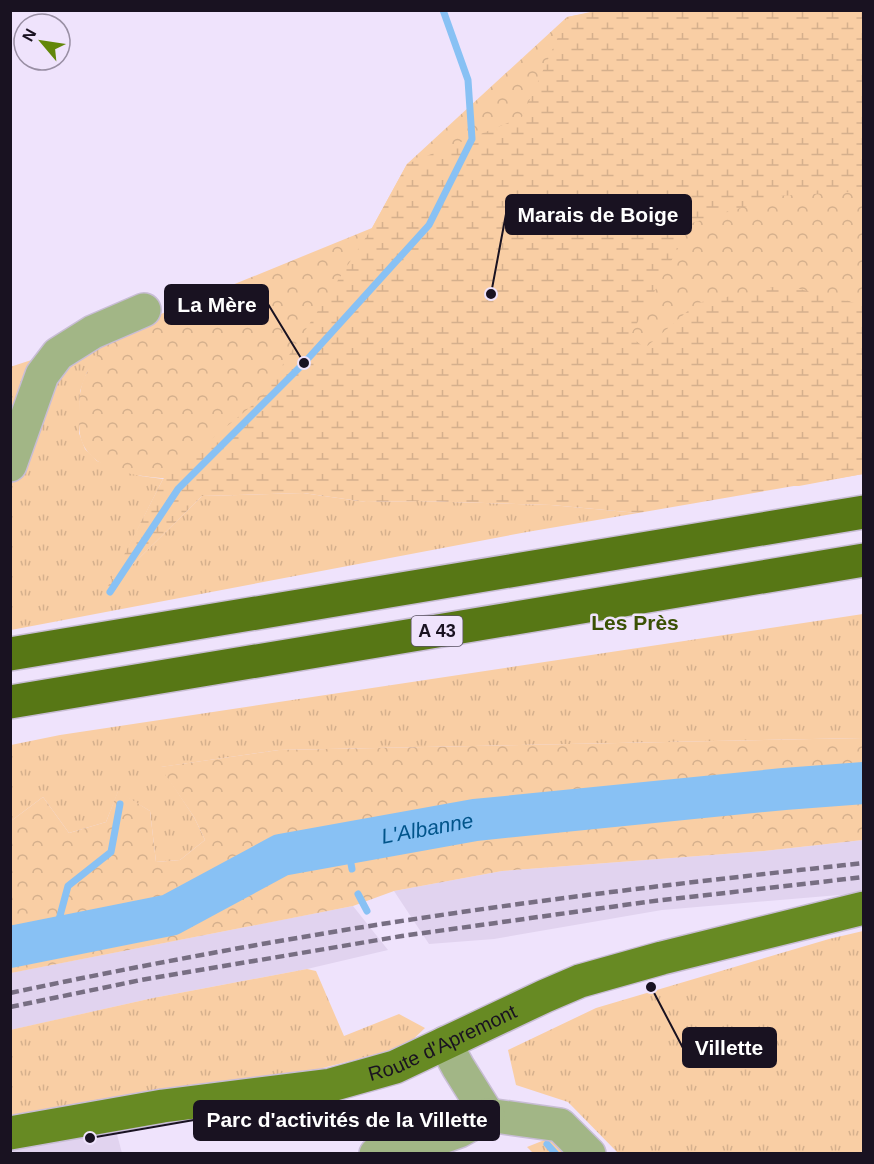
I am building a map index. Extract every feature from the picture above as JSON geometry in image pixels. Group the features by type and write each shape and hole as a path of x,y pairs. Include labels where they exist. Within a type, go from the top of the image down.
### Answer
{"highway":[{"name":"A 43","path":"10,654 864,512"},
{"name":"A 43","path":"10,702 864,560"}],"main road":[{"name":"Route d'Apremont","path":"10,1133 162,1106 332,1085 395,1067 580,981 662,958 864,908"}],"street":[{"path":"10,465 42,375 58,354 93,332 144,310"},
{"path":"445,1043 488,1115"},
{"path":"376,1154 431,1141 459,1131 488,1115 560,1125 589,1154"}],"shaded area":[{"path":"863,840 863,893 662,910 494,939 429,944 394,891 502,871 764,851"},
{"path":"353,906 388,950 307,969 153,998 11,1030 10,973"},
{"path":"115,1127 122,1153 11,1154 11,1148"}],"green space":[{"path":"600,10 863,11 863,474 799,486 186,479 137,475 115,470 97,461 85,448 80,437 79,425 79,399 82,385 94,360 117,332 372,228 407,164 567,17"},
{"path":"600,11 863,11 863,191 779,196 692,223 630,336 645,348 697,303 784,285 863,305 863,474 638,513 551,505 418,501 366,502 303,493 202,496 105,592 163,479 261,398 372,228 407,164 522,117 567,17"},
{"path":"117,332 87,372 80,391 79,433 85,449 97,461 141,476 163,479 107,590 202,496 303,493 366,502 418,501 551,505 638,513 11,630 10,367"},
{"path":"863,614 863,738 279,750 161,767 194,817 205,840 180,860 156,862 150,811 118,792 106,822 69,833 43,797 11,821 11,745 60,735"},
{"path":"863,738 863,840 764,851 502,871 394,891 353,906 11,973 11,821 43,797 69,833 106,822 118,791 150,811 156,862 180,860 205,840 194,817 160,767 279,750"},
{"path":"863,931 863,1153 618,1153 568,1102 516,1085 508,1050 596,1008"},
{"path":"307,969 316,971 344,1036 399,1014 425,1028 405,1047 248,1087 11,1122 10,1030 153,998"},
{"path":"552,1137 568,1153 533,1153 527,1147"}],"waterway":[{"path":"110,592 178,489 304,363 429,225 472,139 468,80 443,10"},
{"name":"L'Albanne","path":"10,947 170,915 281,855 475,820 864,783"},
{"path":"54,938 68,886 111,852 120,804"},
{"path":"347,843 352,869"},
{"path":"358,894 367,911"},
{"path":"547,1144 556,1154"}],"railway":[{"path":"10,993 202,955 395,922 629,890 864,863"},
{"path":"10,1007 141,980 402,936 646,902 864,877"}],"place":[{"name":"Marais de Boige","path":"491,294"},
{"name":"La Mère","path":"304,363"},
{"name":"Villette","path":"651,987"},
{"name":"Parc d'activités de la Villette","path":"90,1138"}],"district":[{"name":"Les Près","path":"635,623"}]}
